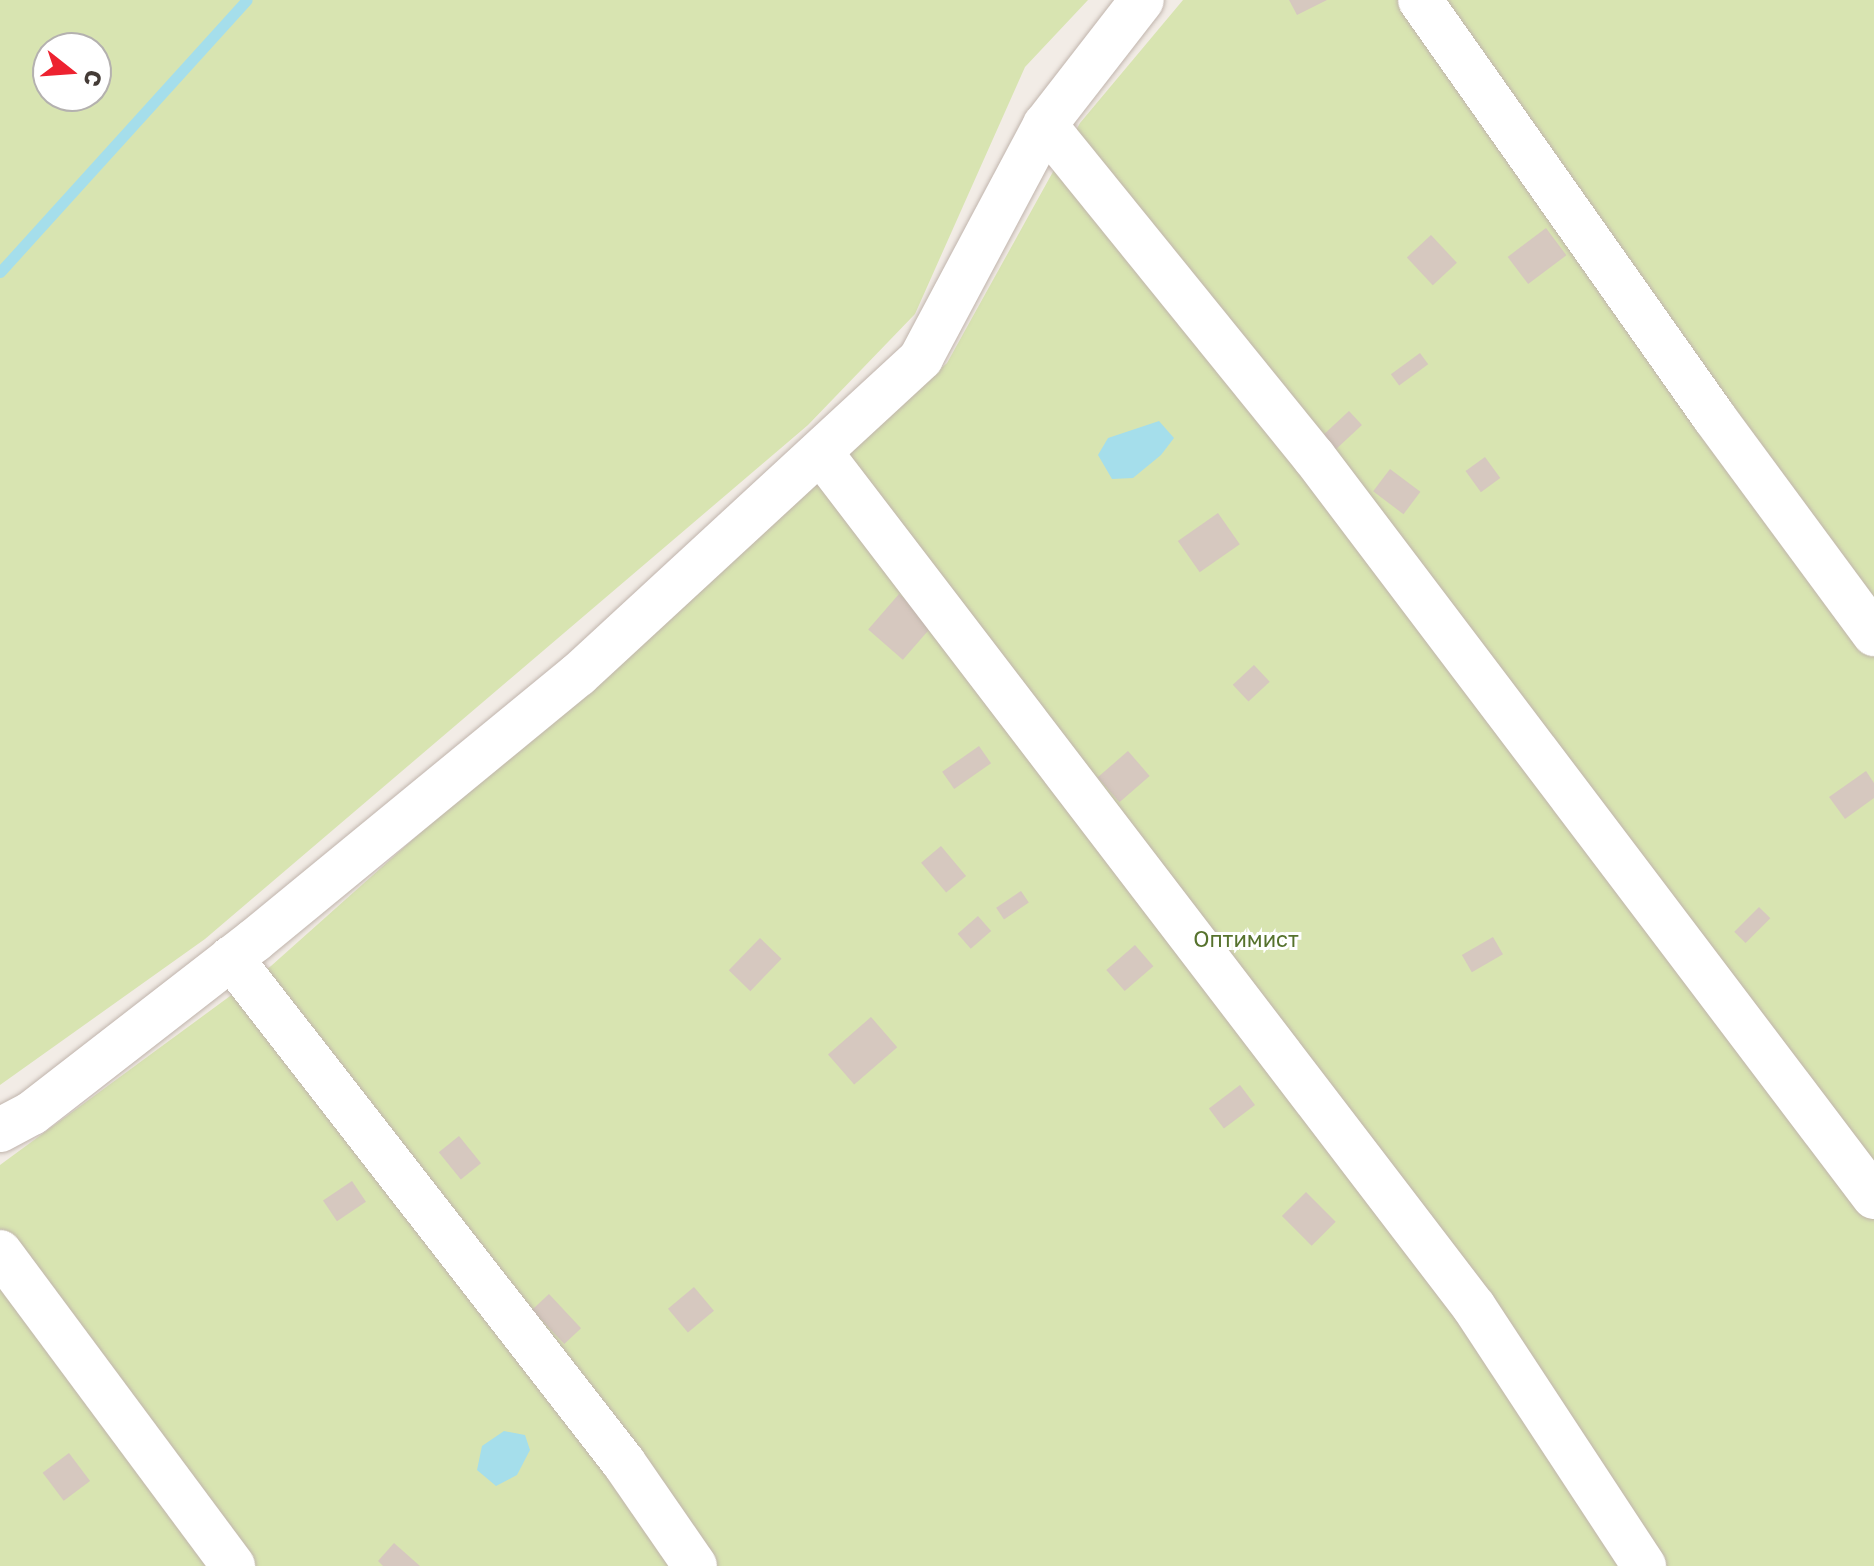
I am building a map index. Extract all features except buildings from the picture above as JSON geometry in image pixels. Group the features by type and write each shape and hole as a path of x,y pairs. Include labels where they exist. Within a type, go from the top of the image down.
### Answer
{"lane":[{"path":"0,1130 32,1113 231,958 578,675 921,358 1045,125 1142,0"},
{"path":"1420,0 1714,417 1874,634"},
{"path":"1045,125 1314,457 1874,1197"},
{"path":"821,453 1474,1307 1644,1566"},
{"path":"231,958 615,1450 695,1566"},
{"path":"0,1252 233,1566"}],"green space":[{"path":"0,0 1088,0 1025,67 915,314 808,425 205,939 0,1085"},
{"name":"Оптимист","path":"1183,0 1874,0 1874,1566 0,1566 0,1165 271,966 947,363 1080,123"}],"water":[{"path":"1159,421 1174,438 1161,455 1133,478 1112,479 1098,455 1108,438"},
{"path":"504,1431 525,1435 530,1450 517,1475 496,1486 477,1470 482,1446"}],"waterway":[{"path":"0,272 247,0"}]}
